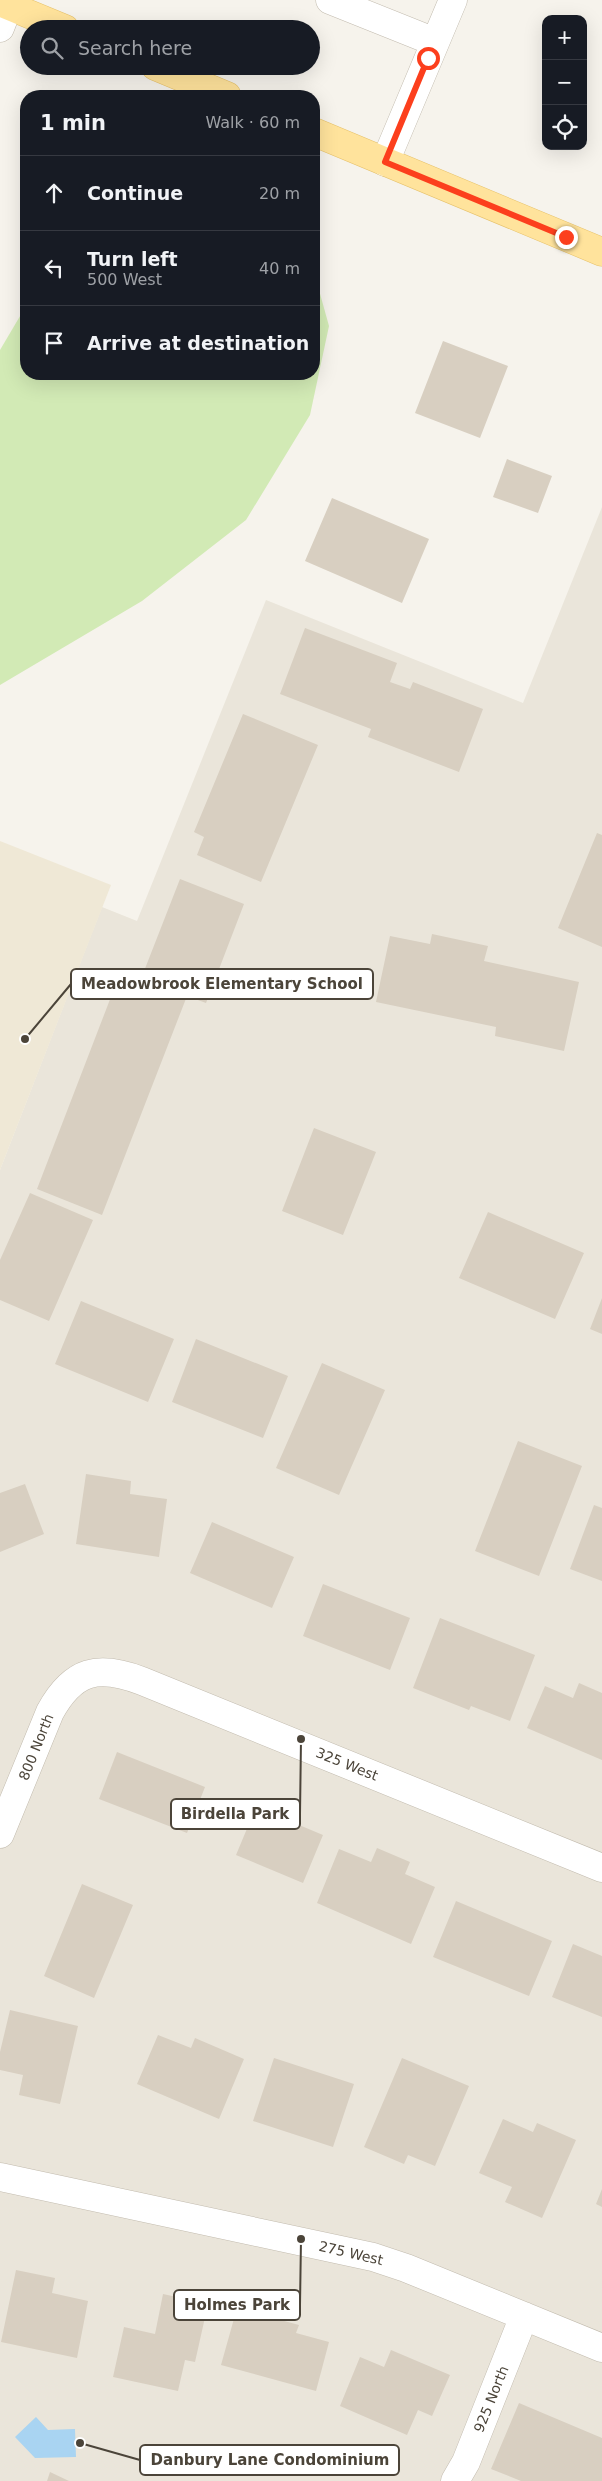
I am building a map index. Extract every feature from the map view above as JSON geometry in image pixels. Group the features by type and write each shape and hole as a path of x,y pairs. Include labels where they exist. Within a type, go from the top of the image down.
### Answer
{"main road":[{"path":"5,9 37,20"},
{"path":"177,75 213,90"},
{"path":"320,135 602,252"}],"street":[{"path":"330,0 435,42"},
{"path":"385,162 453,0"},
{"name":"325 West","path":"89,1673 108,1672 126,1674 602,1868"},
{"name":"800 North","path":"0,1834 50,1712 72,1682 89,1673"},
{"name":"275 West","path":"0,2178 373,2257 406,2268 602,2348"},
{"name":"925 North","path":"455,2481 466,2462 524,2316"}],"shaded area":[{"path":"602,507 602,2481 0,2481 0,1170 102,907 137,921 266,600 523,703"},
{"path":"0,841 111,885 0,1170"}],"green space":[{"path":"320,294 329,326 320,368"},
{"path":"20,316 20,380 317,380 310,415 246,520 142,601 0,685 0,350"}],"water":[{"path":"36,2417 48,2430 75,2429 76,2457 35,2458 15,2437"}],"building":[{"path":"443,341 508,366 480,438 415,413"},
{"path":"507,459 552,476 538,513 493,497"},
{"path":"332,498 429,539 402,603 305,561"},
{"path":"305,628 397,663 390,682 410,689 413,682 483,709 459,772 368,737 371,729 280,694"},
{"path":"243,714 318,745 261,882 197,855 204,837 194,832"},
{"path":"597,833 602,835 602,947 558,928"},
{"path":"180,879 244,904 206,1003 187,996 102,1215 37,1189 119,976 139,984"},
{"path":"432,934 488,946 484,961 579,982 564,1051 495,1036 496,1027 376,1002 390,936 430,944"},
{"path":"314,1128 376,1152 343,1235 282,1211"},
{"path":"30,1193 93,1220 49,1321 0,1300 0,1260"},
{"path":"488,1212 584,1253 555,1319 459,1278"},
{"path":"602,1298 602,1334 590,1329"},
{"path":"81,1301 174,1339 148,1402 55,1364"},
{"path":"196,1339 288,1376 263,1438 172,1402"},
{"path":"322,1363 385,1390 339,1495 276,1468"},
{"path":"518,1441 582,1466 539,1576 475,1551"},
{"path":"86,1474 131,1481 130,1494 167,1499 159,1557 76,1544"},
{"path":"25,1484 44,1534 0,1552 0,1493"},
{"path":"594,1505 602,1508 602,1581 570,1569"},
{"path":"212,1522 294,1557 272,1608 190,1573"},
{"path":"323,1584 410,1618 390,1670 303,1636"},
{"path":"440,1618 535,1655 510,1721 471,1706 469,1710 413,1688"},
{"path":"579,1683 602,1693 602,1760 527,1728 545,1686 573,1698"},
{"path":"117,1752 205,1787 187,1833 99,1799"},
{"path":"256,1807 323,1835 303,1883 236,1855"},
{"path":"377,1848 410,1862 405,1874 435,1887 411,1944 317,1903 339,1849 371,1862"},
{"path":"82,1884 133,1905 94,1998 44,1976"},
{"path":"456,1901 552,1941 529,1996 433,1957"},
{"path":"573,1944 602,1956 602,2017 552,1997"},
{"path":"10,2010 78,2026 60,2104 19,2095 23,2075 0,2070 0,2052"},
{"path":"158,2035 191,2048 195,2038 244,2059 219,2119 137,2084"},
{"path":"274,2058 354,2084 333,2147 253,2121"},
{"path":"402,2058 469,2086 435,2166 408,2155 404,2164 364,2147"},
{"path":"503,2119 533,2132 537,2123 576,2140 542,2218 505,2202 512,2187 479,2173"},
{"path":"602,2189 602,2207 596,2204"},
{"path":"16,2270 55,2278 52,2293 88,2301 77,2358 1,2342"},
{"path":"163,2294 208,2304 195,2362 185,2360 178,2391 113,2377 124,2327 155,2334"},
{"path":"237,2308 299,2325 296,2333 329,2342 316,2391 221,2365"},
{"path":"391,2350 450,2375 432,2416 418,2410 407,2435 340,2406 360,2357 384,2367"},
{"path":"519,2403 602,2438 602,2481 521,2481 491,2469"},
{"path":"50,2472 69,2481 47,2481"}],"place":[{"name":"Meadowbrook Elementary School","path":"25,1039"},
{"name":"Birdella Park","path":"301,1739"},
{"name":"Holmes Park","path":"301,2239"},
{"name":"Danbury Lane Condominium","path":"80,2443"}],"route":[{"path":"428,58 385,162 566,237"}]}
